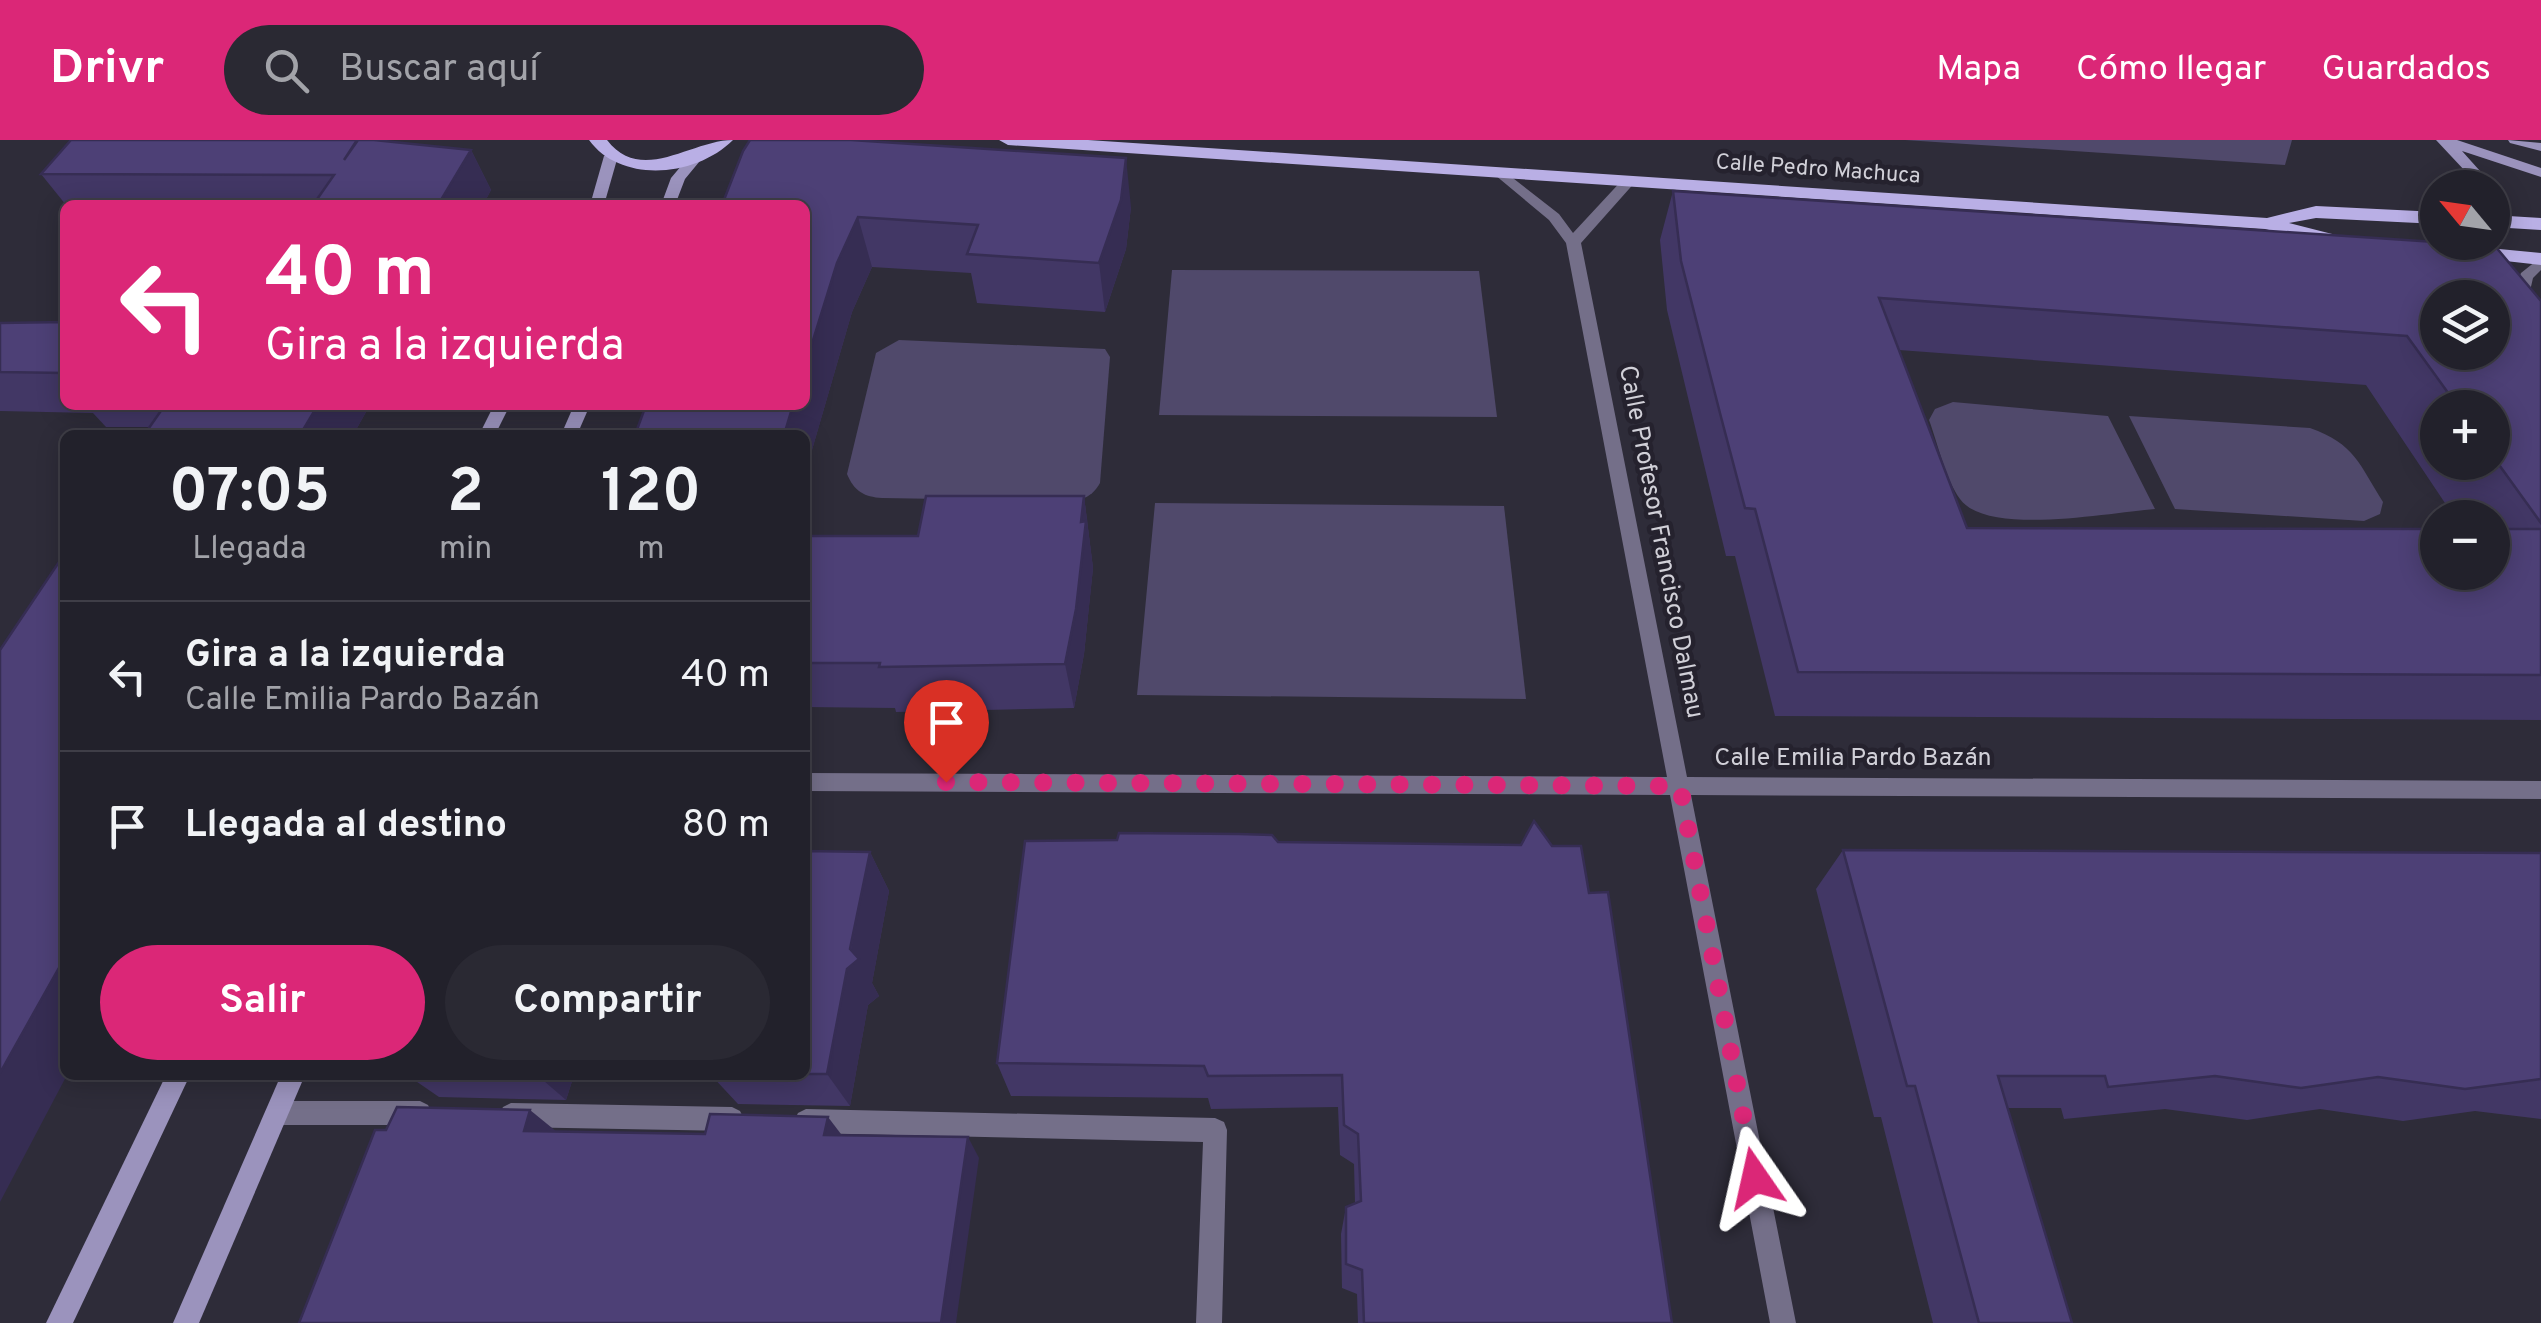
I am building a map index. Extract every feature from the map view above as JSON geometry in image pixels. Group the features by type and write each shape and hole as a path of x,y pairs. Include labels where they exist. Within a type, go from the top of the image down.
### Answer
{"main road":[{"path":"598,140 611,156 648,164 718,148"},
{"name":"Calle Pedro Machuca","path":"1008,140 2266,223 2345,241"},
{"path":"2444,140 2541,173"},
{"path":"2444,140 2473,170"},
{"path":"2516,140 2541,147"},
{"path":"670,200 678,178 718,148"},
{"path":"598,200 611,156"},
{"name":"Calle Pedro Machuca","path":"2266,223 2316,212 2420,217"},
{"path":"2510,222 2541,224"},
{"path":"2510,257 2541,260"},
{"path":"59,1323 176,1080"},
{"path":"186,1323 291,1080"}],"street":[{"name":"Calle Profesor Francisco Dalmau","path":"1500,172 1554,217 1573,243 1783,1323"},
{"path":"1573,243 1630,180"},
{"path":"2541,260 2526,276 2522,292 2541,322"},
{"name":"Calle Emilia Pardo Bazán","path":"810,782 2541,790"},
{"path":"277,1113 439,1113"},
{"path":"488,1114 1215,1130 1209,1323"}],"shaded area":[{"path":"1905,140 2292,140 2285,165"},
{"path":"1172,270 1479,271 1497,417 1159,415"},
{"path":"899,340 1105,349 1110,357 1100,483 1094,492 1067,501 882,498 860,492 847,474 876,353"},
{"path":"1953,402 2108,416 2155,509 2022,520 1974,510 1955,491 1929,420 1935,409"},
{"path":"2129,416 2310,428 2347,448 2383,502 2380,514 2364,521 2175,509"},
{"path":"1155,503 1504,506 1526,699 1137,695"}],"building":[{"path":"71,140 357,140 344,160 358,140 471,150 441,200 316,200 334,175 41,174"},
{"path":"750,140 851,140 1126,158 1121,200 1099,263 967,254 978,225 858,217 837,263 810,350 810,200 724,200"},
{"path":"1673,191 2420,241 2420,260 2507,260 2541,301 2541,523 2510,480 2510,390 2446,390 2432,370 2510,370 2510,280 2420,280 2420,354 2407,336 1879,298 1967,528 2420,529 2420,590 2510,590 2510,529 2541,529 2541,675 1798,672 1755,509 1745,508 1681,261"},
{"path":"60,322 60,373 0,372 0,323"},
{"path":"162,410 315,410 303,430 148,430"},
{"path":"644,410 792,410 786,430 637,430"},
{"path":"926,496 1084,496 1081,522 1086,521 1065,664 879,667 880,663 810,663 810,536 918,536"},
{"path":"60,560 60,966 0,1073 0,650"},
{"path":"1534,821 1552,846 1581,846 1589,893 1608,892 1672,1323 1364,1323 1362,1270 1346,1264 1346,1207 1361,1201 1358,1134 1344,1125 1342,1075 1208,1076 1204,1066 997,1063 1025,841 1117,840 1119,833 1272,835 1278,842 1521,845"},
{"path":"1843,850 2541,853 2541,1079 2465,1089 2378,1077 2301,1088 2215,1076 2108,1087 2105,1076 1998,1076 2072,1323 1979,1323 1915,1086 1907,1086"},
{"path":"810,851 870,852 850,949 859,959 847,969 827,1074 810,1074"},
{"path":"397,1107 530,1110 524,1131 705,1134 710,1114 828,1117 824,1135 968,1137 941,1323 299,1323 375,1130 386,1130"}],"route":[{"path":"946,782 1680,786 1755,1178"}]}
